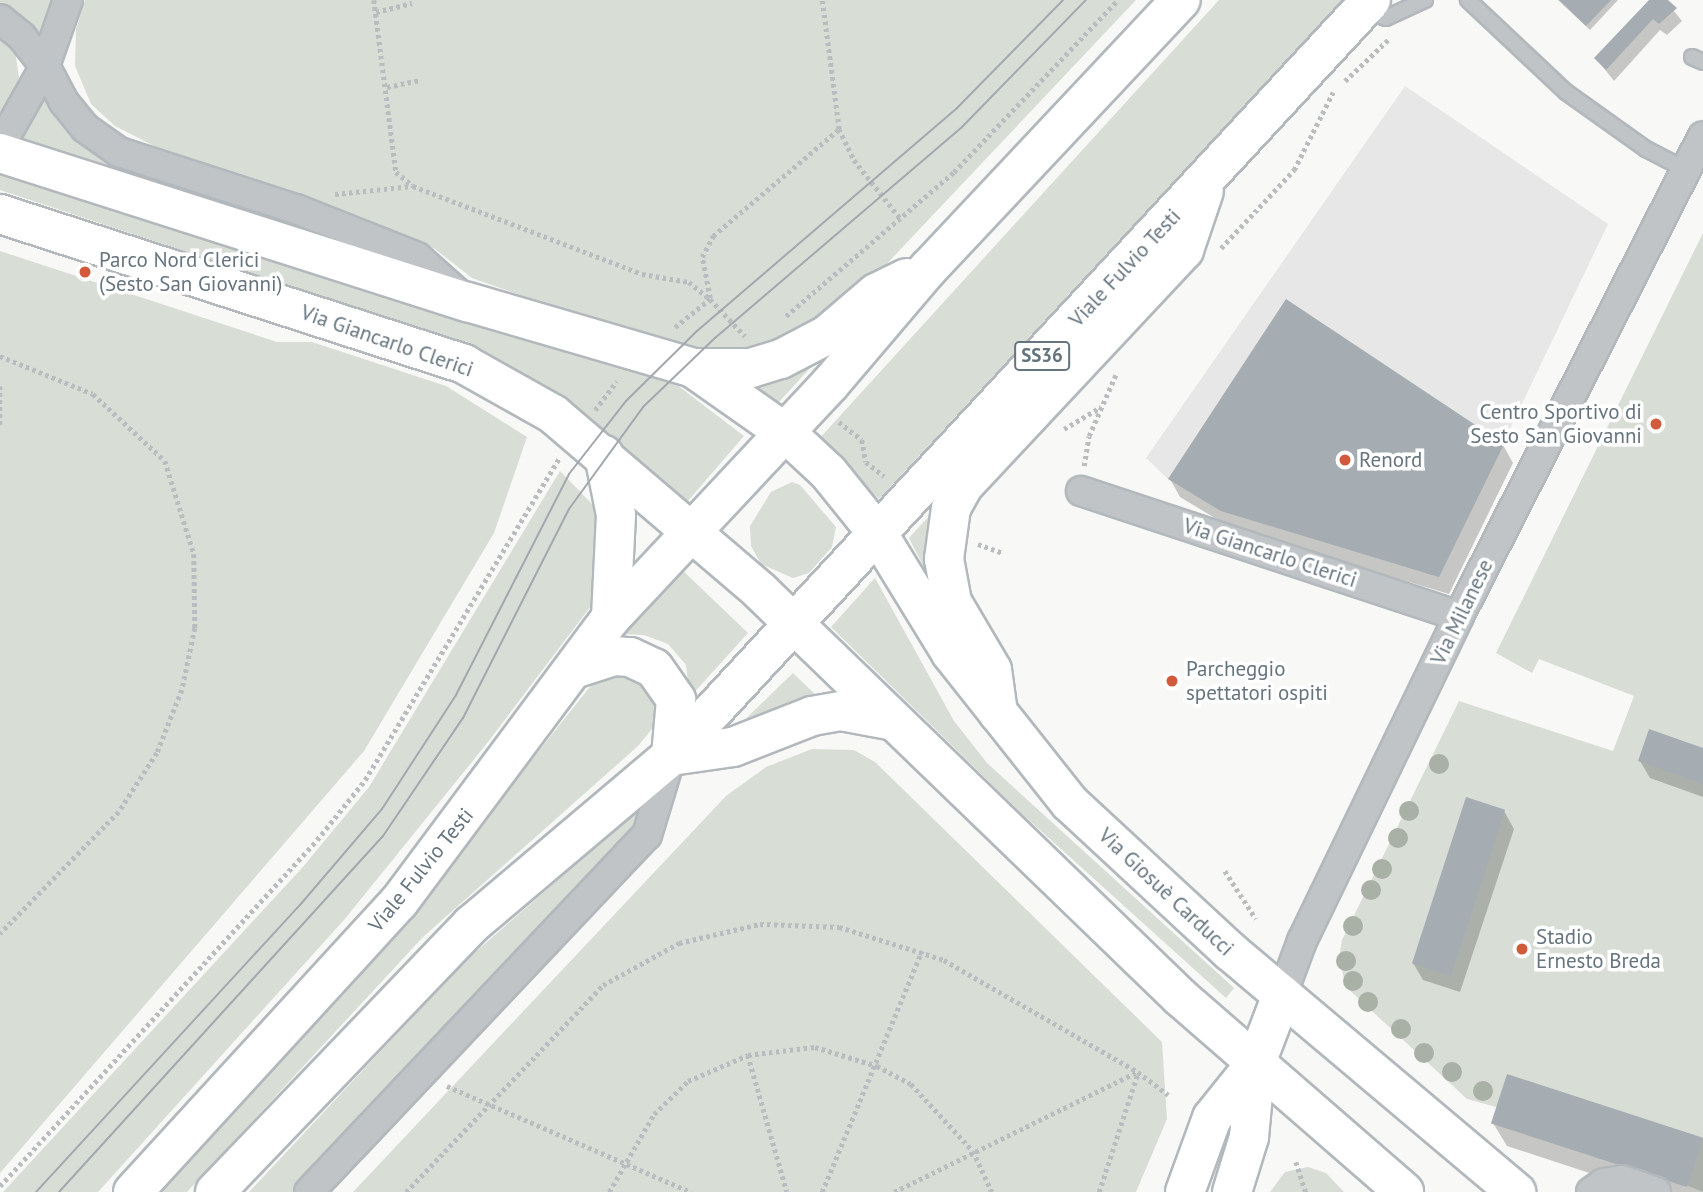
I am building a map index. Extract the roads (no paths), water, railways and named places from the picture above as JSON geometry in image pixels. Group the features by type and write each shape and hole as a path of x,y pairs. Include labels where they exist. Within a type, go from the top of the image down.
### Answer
{"main road":[{"name":"Viale Fulvio Testi","path":"132,1192 399,902 577,668 611,618 786,433 928,269 1181,0"},
{"name":"Viale Fulvio Testi","path":"215,1192 471,925 671,756 1207,180 1366,5"},
{"path":"0,153 468,302 693,368 751,368 781,359 827,335 876,293 928,269"},
{"path":"998,713 992,670 952,602 944,559 951,508 964,485 1185,250 1207,180"},
{"name":"Via Giancarlo Clerici","path":"0,214 464,364 553,414 691,533"},
{"path":"693,368 786,433 828,472 878,534"},
{"path":"590,444 616,516 611,618"},
{"path":"691,533 793,622 889,720 1180,997 1404,1192"},
{"name":"Via Giosuè Carducci","path":"878,534 951,653 1070,803 1282,995 1507,1184"},
{"path":"577,668 614,656 630,657 654,668 676,700 671,756 733,747 812,716 841,711 889,720"},
{"name":"Via Milanese","path":"1232,1192 1249,1137 1256,1063 1282,995"},
{"name":"Via Milanese","path":"1185,1192 1212,1118 1256,1063"}],"street":[{"path":"0,146 45,65 68,0"},
{"path":"0,19 22,37 45,65 64,102 85,128 119,152 296,209 417,257 468,302"},
{"name":"Via Milanese","path":"1693,173 1703,113"},
{"name":"Via Milanese","path":"1282,995 1302,941 1460,616 1693,173 1703,136"},
{"name":"Via Giancarlo Clerici","path":"1081,491 1460,616"},
{"name":"Viale Fulvio Testi","path":"309,1192 647,835 671,756"},
{"path":"1591,1192 1604,1183 1622,1181 1656,1192"},
{"path":"1507,1184 1532,1192"}],"lane":[{"path":"1366,5 1387,18 1425,0"},
{"path":"1468,0 1566,92 1646,149 1693,173"}],"tram line":[{"path":"36,1192 300,905 382,809 456,695 569,474 626,401 697,331 957,108 1063,0"},
{"path":"59,1192 383,836 463,718 569,509 643,407 715,338 961,128 1086,0"}],"place":[{"name":"Parco Nord Clerici (Sesto San Giovanni)","path":"85,272"},
{"name":"Centro Sportivo di Sesto San Giovanni","path":"1656,424"},
{"name":"Renord","path":"1345,460"},
{"name":"Parcheggio spettatori ospiti","path":"1172,681"},
{"name":"Stadio Ernesto Breda","path":"1522,949"}]}
